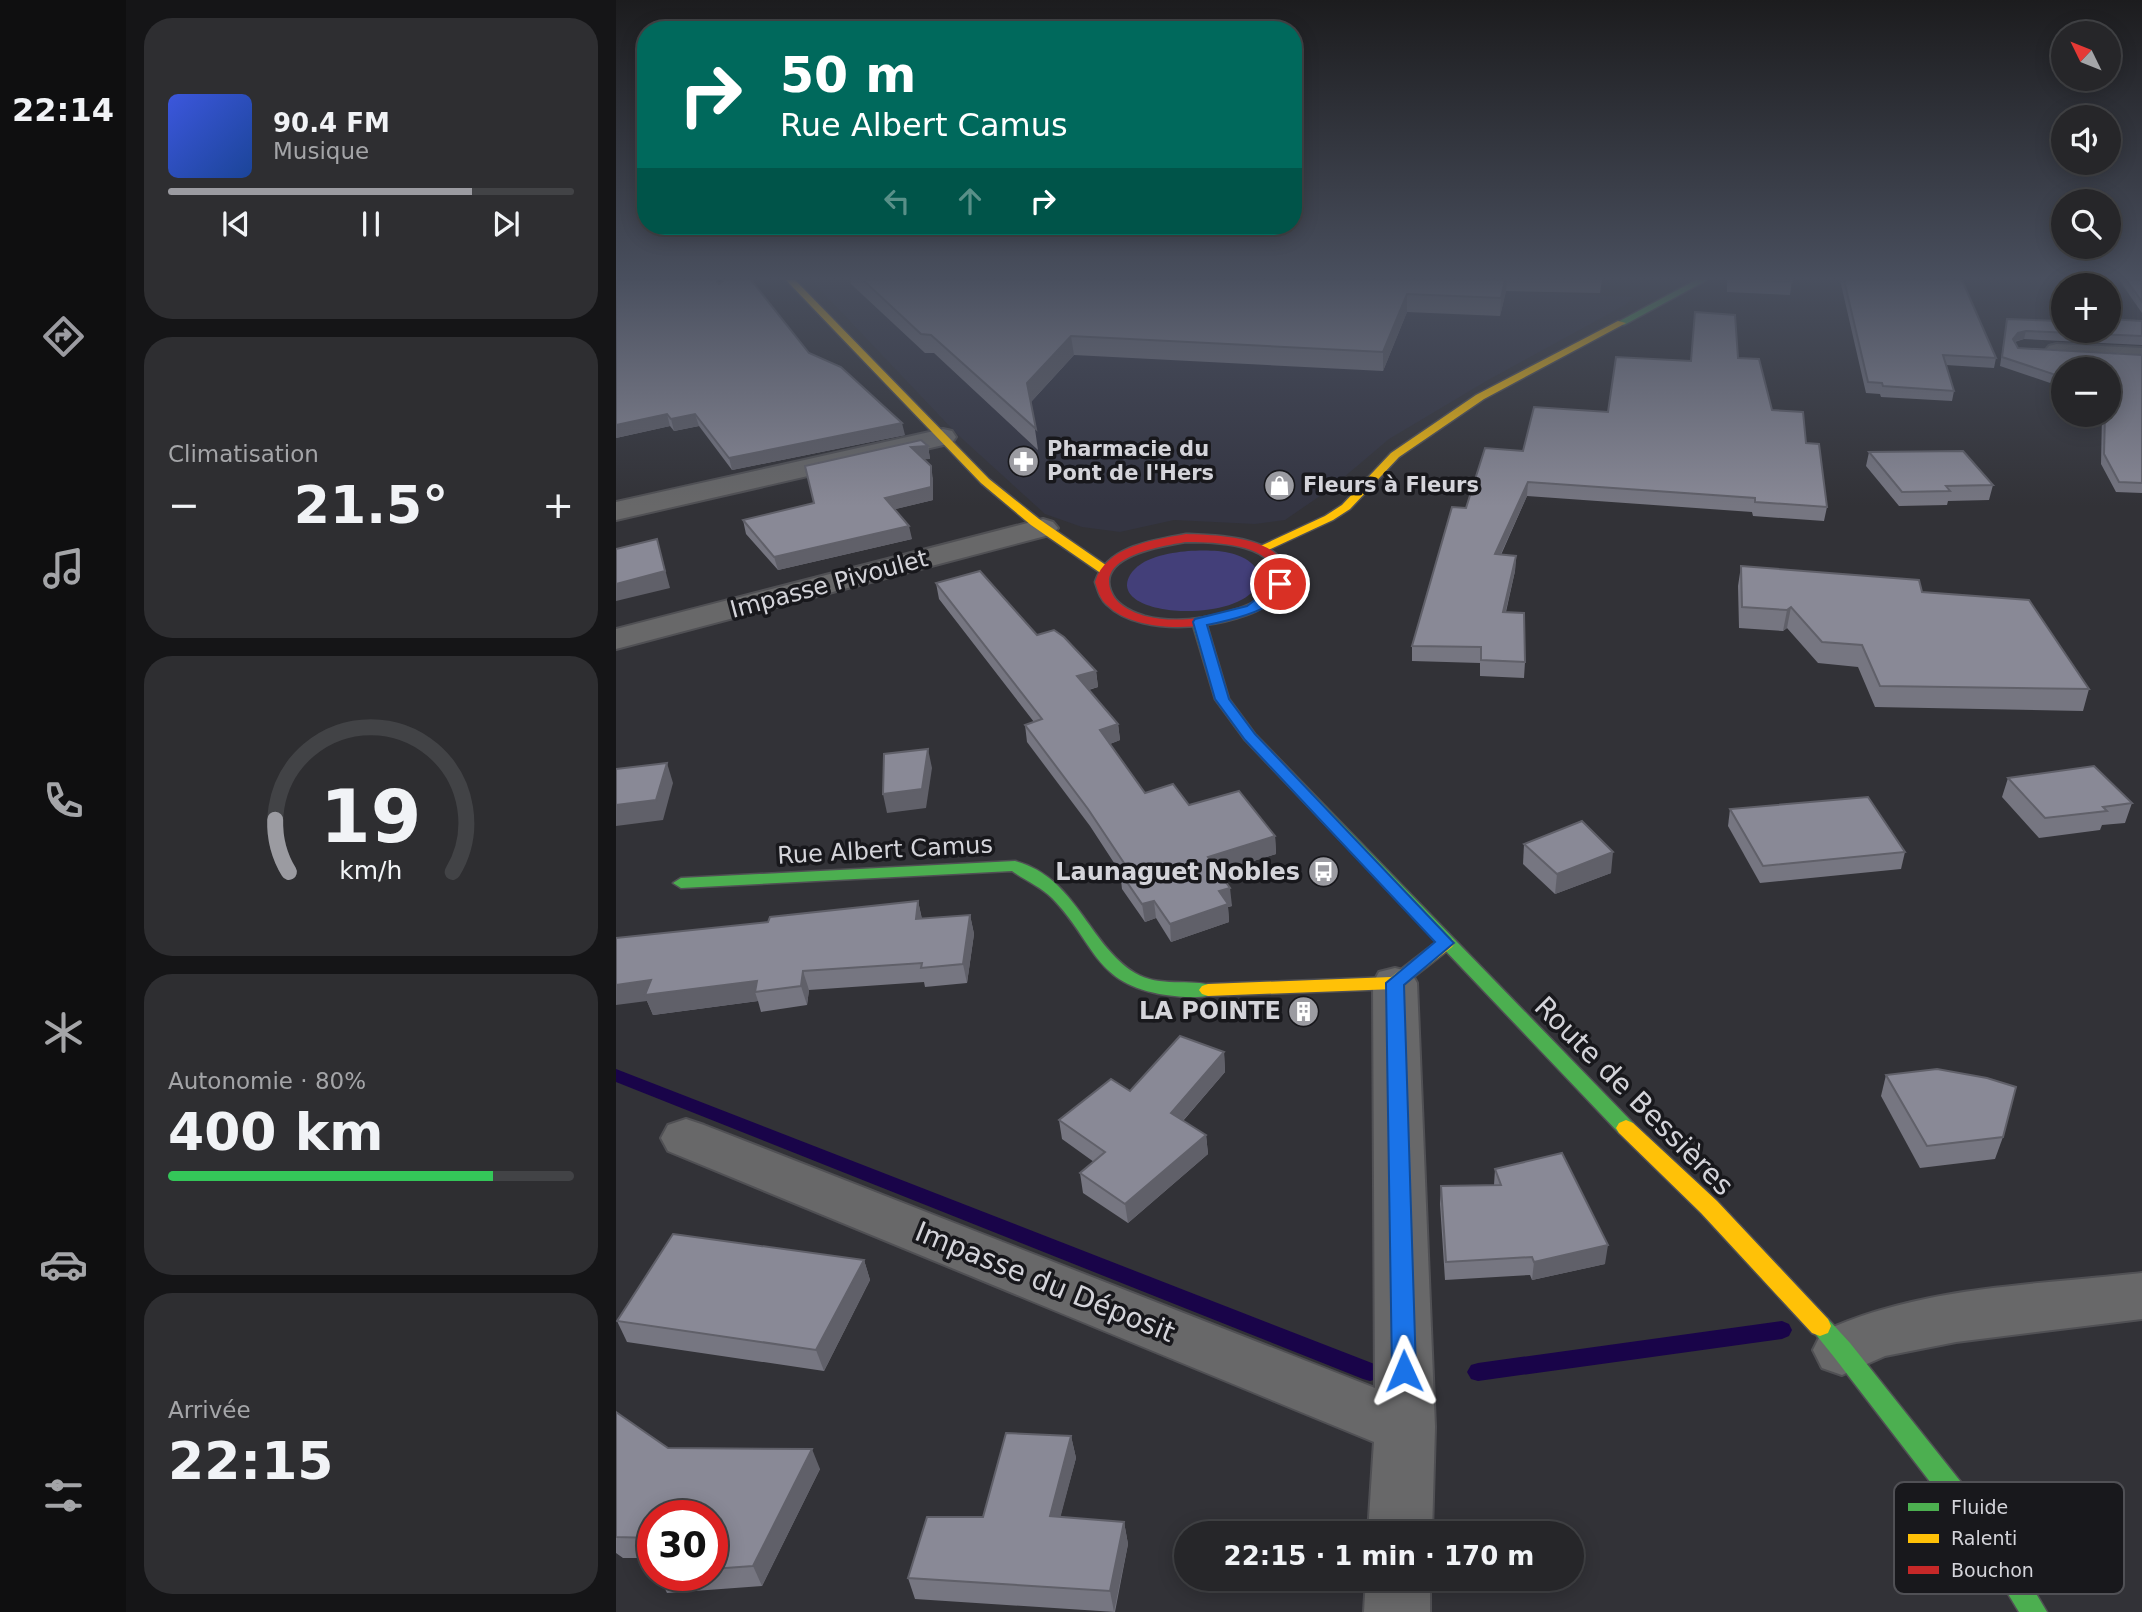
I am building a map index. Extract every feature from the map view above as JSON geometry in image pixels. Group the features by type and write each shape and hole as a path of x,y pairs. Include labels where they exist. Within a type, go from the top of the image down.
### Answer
{"main road":[{"path":"866,355 970,466 1043,528 1105,570"},
{"path":"1260,550 1329,519 1346,507 1395,456 1427,429 1480,397 1560,355"},
{"path":"1043,528 1082,533"},
{"path":"1120,538 1159,542"},
{"path":"1213,538 1239,542 1260,550 1275,559 1282,572 1280,584 1270,597 1240,613 1199,622 1141,618 1119,609 1105,597 1101,584 1105,570 1118,559 1136,549 1159,542 1213,538"},
{"name":"Route de Bessières","path":"1199,622 1222,699 1250,737 1602,1105 1709,1206 1842,1350 1945,1482"},
{"name":"Rue Albert Camus","path":"681,883 1015,866 1058,894 1114,969 1135,983 1169,991 1395,983"},
{"path":"1395,983 1446,943"},
{"name":"Route de Bessières","path":"2023,1594 2034,1612"}],"street":[{"path":"616,511 943,437"},
{"name":"Impasse Pivoulet","path":"616,639 1043,528"},
{"path":"1395,983 1405,1427 1401,1521"},
{"name":"Impasse du Déposit","path":"686,1138 1405,1427"},
{"path":"1842,1350 1875,1334 1956,1318 2142,1296"},
{"path":"1397,1612 1398,1591"}],"shaded area":[{"path":"882,355 1533,355 1389,439 1330,489 1285,520 1255,524 1174,520 1120,532 1082,527 1045,514 957,434"},
{"path":"1188,551 1224,552 1249,561 1258,572 1256,587 1243,599 1224,607 1200,611 1176,611 1136,600 1128,589 1130,575 1135,569 1148,560"}],"building":[{"path":"616,355 814,355 841,367 902,423 729,458 695,414 671,419 667,414 616,425"},
{"path":"954,355 1053,355 1027,383 1036,429"},
{"path":"1691,355 1738,355 1738,358 1759,359 1772,410 1803,412 1806,443 1819,444 1827,507 1755,502 1755,498 1528,482 1495,554 1516,556 1503,612 1524,613 1525,662 1481,660 1481,647 1412,646 1452,507 1466,508 1485,448 1523,451 1534,407 1608,412 1616,357 1691,361"},
{"path":"1862,355 1943,355 1954,391 1883,386 1882,383 1868,382"},
{"path":"1947,355 1995,355 1996,358"},
{"path":"2002,355 2142,355 2142,483 2119,482 2104,454 2105,427 2121,427 2121,357 2051,357 2051,373"},
{"path":"921,440 928,446 911,447 931,466 931,487 885,498 909,526 774,557 743,520 814,503 805,466"},
{"path":"1963,451 1993,485 1946,486 1950,491 1902,492 1869,452"},
{"path":"657,539 665,571 616,584 616,549"},
{"path":"1741,566 1919,580 1922,592 2029,600 2089,689 1880,686 1862,645 1822,642 1791,607 1787,610 1742,607"},
{"path":"980,571 1037,635 1054,630 1096,671 1077,676 1118,724 1100,730 1145,793 1173,784 1189,805 1239,791 1275,836 1208,857 1230,888 1219,891 1228,904 1170,924 1154,901 1142,904 1120,872 1128,869 1088,809 1025,725 1042,719 936,583"},
{"path":"928,749 922,789 883,794 884,754"},
{"path":"667,763 656,800 616,805 616,769"},
{"path":"2094,766 2132,803 2103,807 2107,811 2045,818 2008,778"},
{"path":"1868,797 1905,852 1763,866 1730,809"},
{"path":"1582,821 1613,852 1557,874 1524,844"},
{"path":"918,901 916,919 970,915 963,964 921,968 922,963 803,971 801,986 755,992 757,981 645,995 651,980 616,985 616,938 768,922 770,917"},
{"path":"1180,1036 1224,1052 1171,1113 1206,1135 1125,1204 1080,1173 1105,1152 1059,1120 1111,1079 1130,1091"},
{"path":"1937,1069 1987,1078 2016,1087 2003,1137 1927,1146 1886,1075"},
{"path":"1562,1153 1608,1245 1534,1262 1532,1257 1446,1262 1441,1186 1501,1185 1495,1169"},
{"path":"673,1234 864,1260 816,1350 617,1321"},
{"path":"616,1412 668,1448 812,1449 753,1566 728,1568 728,1500 637,1500 637,1538 616,1537"},
{"path":"1006,1433 1071,1436 1050,1516 1124,1522 1110,1591 908,1578 927,1517 983,1517"}],"waterway":[{"path":"616,1075 1370,1372"},
{"path":"1478,1372 1782,1330"}],"traffic: fast":[{"path":"1199,622 1222,699 1250,737 1626,1128"},
{"path":"681,883 1015,866 1060,896 1105,956 1131,979 1174,990 1208,990"},
{"path":"1820,1326 1842,1350 1945,1482"},
{"path":"2023,1594 2034,1612"}],"traffic: slow":[{"path":"863,355 985,481 1035,522 1106,571"},
{"path":"1260,549 1329,518 1346,507 1395,455 1480,397 1560,355"},
{"path":"1208,990 1395,983 1446,943"},
{"path":"1626,1128 1709,1207 1820,1326"}],"traffic: jam":[{"path":"1186,538 1229,541 1260,549 1280,567 1279,587 1271,597 1253,608 1194,622 1158,622 1135,617 1114,605 1106,596 1101,582 1105,571 1114,561 1144,548 1186,538"}],"place":[{"name":"Pharmacie du Pont de l'Hers","path":"1024,461"},
{"name":"Fleurs à Fleurs","path":"1280,485"},
{"name":"Launaguet Nobles","path":"1323,872"},
{"name":"LA POINTE","path":"1304,1011"}],"route":[{"path":"1280,584 1270,597 1252,609 1199,622 1222,699 1250,737 1446,943 1395,983 1404,1371"}]}
